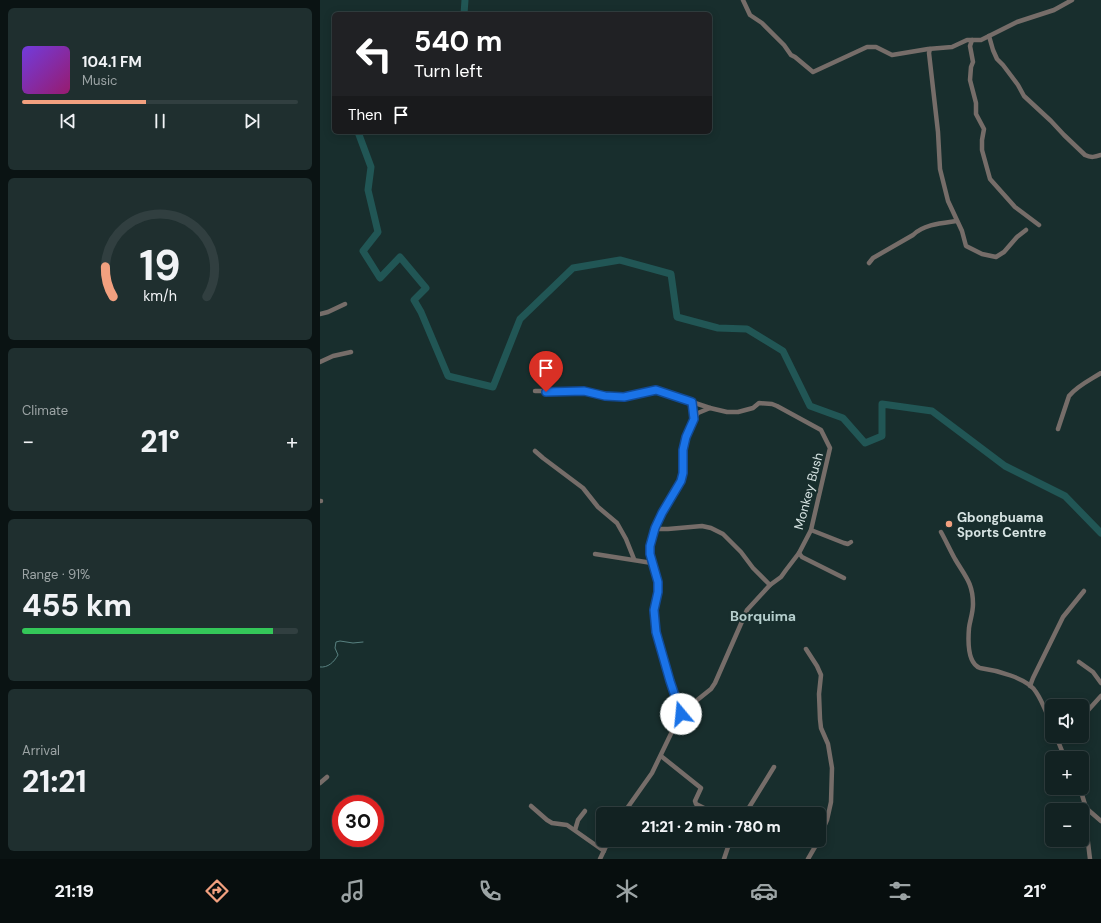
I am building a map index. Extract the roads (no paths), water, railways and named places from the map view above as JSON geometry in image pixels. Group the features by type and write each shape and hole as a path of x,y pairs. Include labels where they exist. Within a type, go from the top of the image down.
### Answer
{"street":[{"path":"743,0 750,15 762,23 784,45 788,52 813,72 867,47 876,47 892,55 952,47 963,41 981,40 1017,22 1054,10 1072,0"},
{"path":"989,36 997,59 1003,65 1024,96 1085,155 1089,157 1101,155"},
{"path":"972,40 970,46 973,62 970,80 976,103 976,114 984,129 982,150 990,179 1015,207 1039,225"},
{"path":"930,49 929,54 938,132 940,169 948,201 958,221 966,246 992,257 1000,256 1017,237 1026,230"},
{"path":"869,263 877,255 927,226 958,221"},
{"path":"320,314 345,304"},
{"path":"320,362 333,356 351,352"},
{"path":"1058,429 1071,393 1101,373"},
{"path":"535,391 584,391 605,396 624,397 656,390 710,408"},
{"path":"692,402 694,419"},
{"name":"Monkey Bush","path":"628,807 646,784 662,756 681,714 711,689 715,683 744,616 754,601 780,577 799,553 811,530 830,448 820,430 772,404 759,403 753,408 733,412 710,408"},
{"path":"681,714 656,632 654,610 658,592 658,582 650,554 650,546 655,528 662,513 681,481 683,473 683,450 686,437 698,413 710,408"},
{"path":"535,451 547,462 582,488 598,507 617,523 626,538 634,559"},
{"path":"655,528 668,529 702,526 711,528 723,534 770,585"},
{"path":"811,530 844,543 848,544 851,542"},
{"path":"941,532 970,582 973,606 969,628 972,662 980,668 1008,675 1030,686 1036,691 1045,711"},
{"path":"799,553 802,557 844,578"},
{"path":"595,554 652,562"},
{"path":"1030,686 1063,617 1084,590"},
{"path":"806,649 821,675 819,694 821,728 828,744 832,768 831,802 826,824"},
{"path":"1079,662 1093,672 1101,683"},
{"path":"1089,709 1101,696"},
{"path":"1059,743 1062,751"},
{"path":"662,756 701,788 695,801 696,804 702,807"},
{"path":"748,807 774,767"},
{"path":"320,783 327,777"},
{"path":"532,806 552,823 567,825 604,851"},
{"path":"575,830 578,820 585,811"},
{"path":"1089,811 1101,821"},
{"path":"600,859 606,847"},
{"path":"724,859 728,847"},
{"path":"808,859 815,847"},
{"path":"1089,847 1090,859"}],"waterway":[{"path":"464,12 465,0"},
{"path":"359,134 371,167 368,190 378,232 363,251 380,278 400,257 426,288 414,300 421,312 448,376 493,387 520,319 573,268 620,260 671,274 677,317 718,328 747,329 783,351 810,406 843,418 865,443 882,436 882,404 932,411 1005,466 1065,496 1101,533"},
{"path":"320,667 333,662 338,655 335,648 336,642 363,642"}],"place":[{"name":"Gbongbuama Sports Centre","path":"949,524"}],"district":[{"name":"Borquima","path":"763,616"}]}
